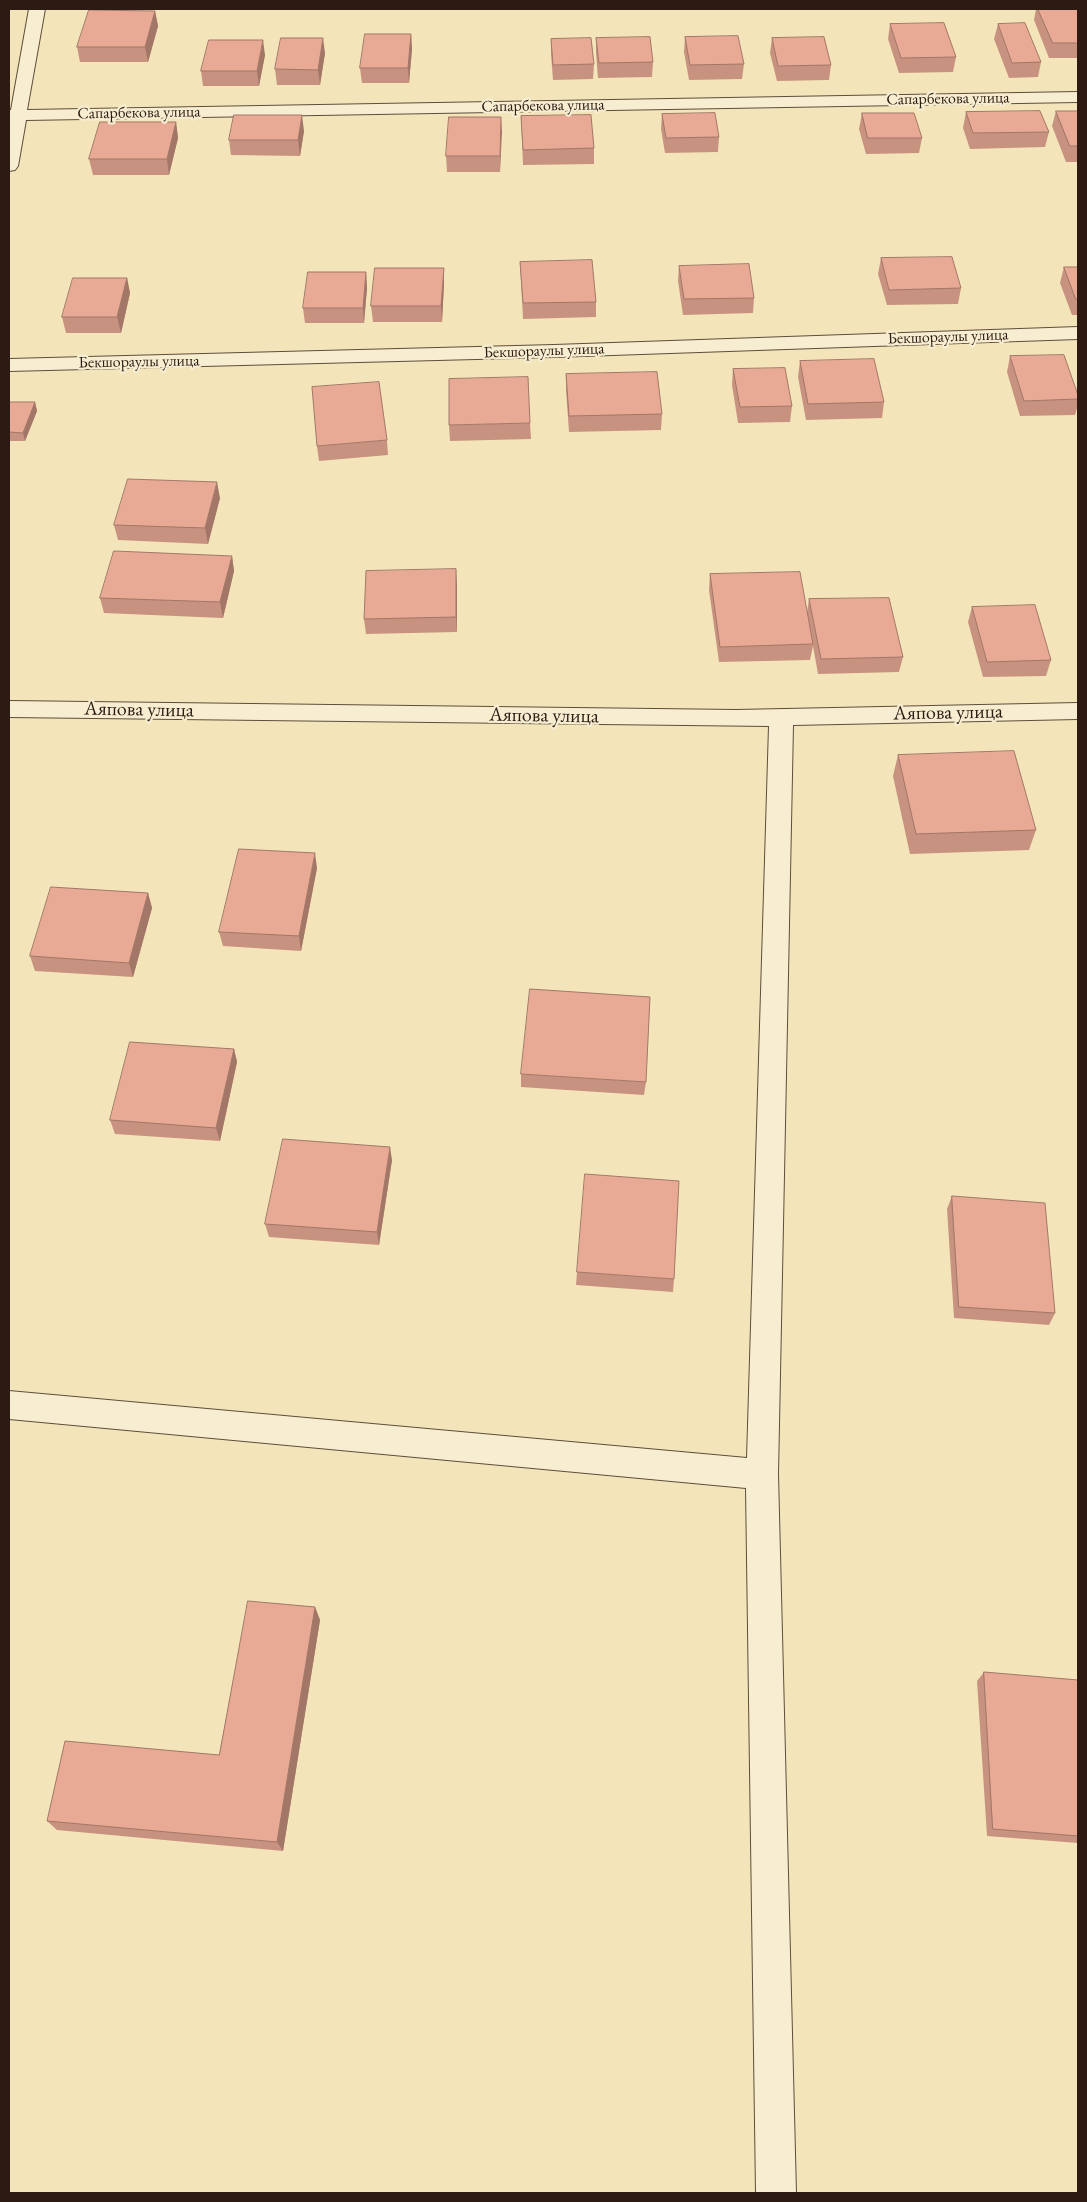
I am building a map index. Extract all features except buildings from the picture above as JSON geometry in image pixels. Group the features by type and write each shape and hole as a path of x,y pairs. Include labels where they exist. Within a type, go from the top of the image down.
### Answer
{"street":[{"path":"9,166 13,115 37,9"},
{"name":"Сапарбекова улица","path":"13,115 1078,97"},
{"name":"Бекшораулы улица","path":"9,365 554,351 1078,333"},
{"name":"Аяпова улица","path":"9,709 736,718 1078,710"},
{"path":"776,2193 762,1474 781,717"},
{"path":"9,1405 762,1474"}]}
